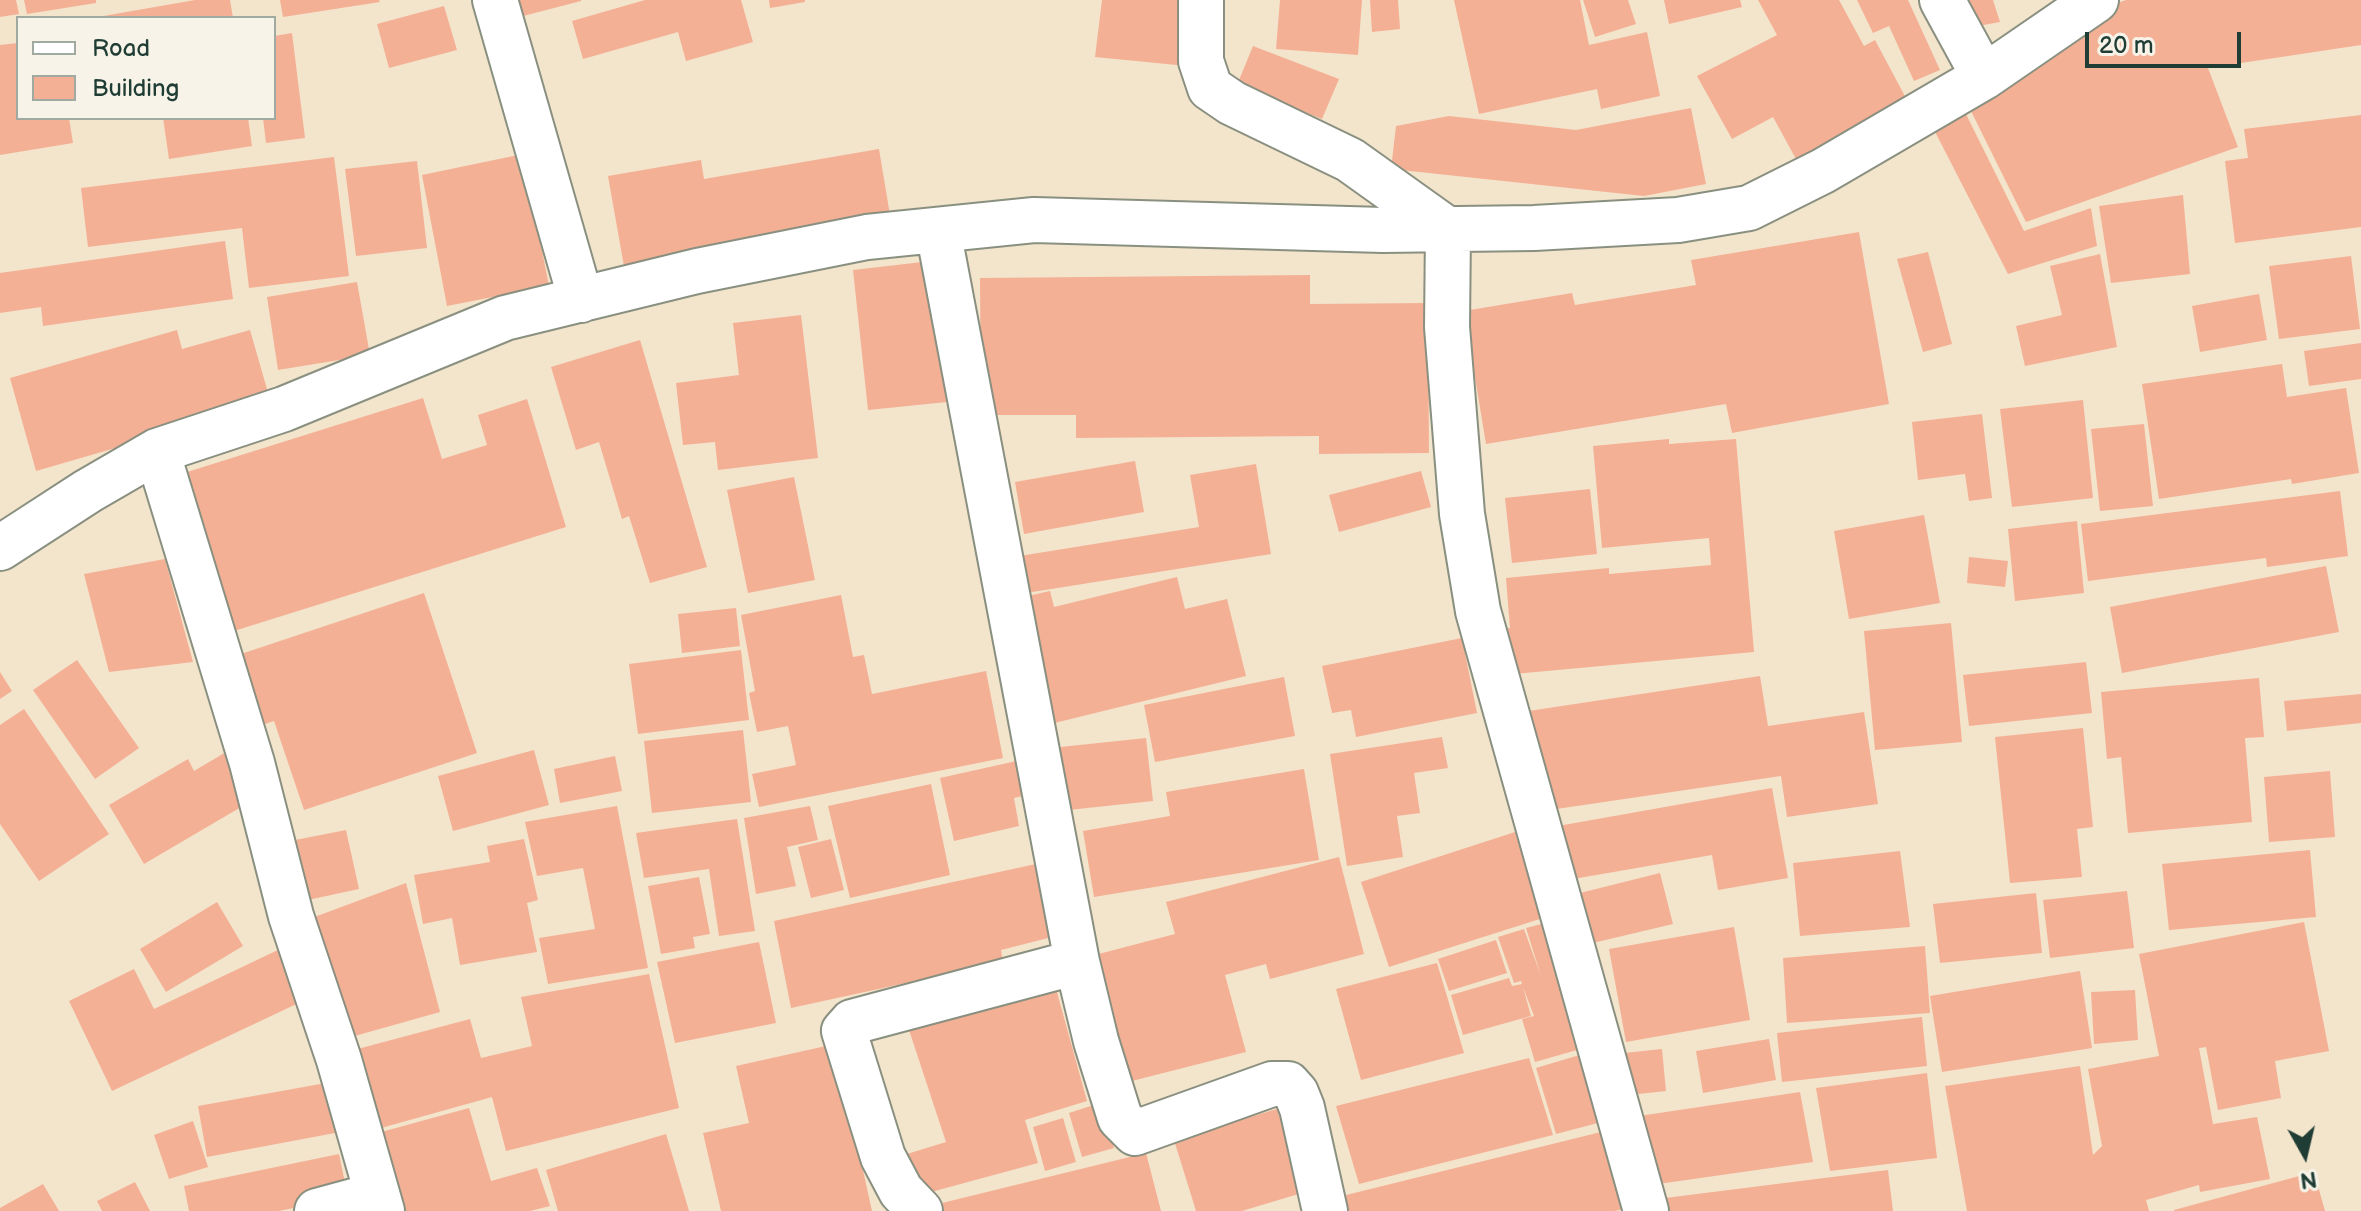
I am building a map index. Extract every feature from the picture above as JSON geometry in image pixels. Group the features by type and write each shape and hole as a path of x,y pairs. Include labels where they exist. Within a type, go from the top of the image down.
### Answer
{"street":[{"path":"495,0 581,300"},
{"path":"1201,0 1201,61 1210,88 1232,103 1350,160 1448,230"},
{"path":"1942,0 1984,77"},
{"path":"3,533 157,451 284,409 505,318 697,271 867,237 1034,220 1448,230 1678,220 1749,208 1823,171 1984,77 2096,0"},
{"path":"938,230 1077,962 1096,1041 1120,1118 1135,1133 1272,1084 1288,1084 1302,1108 1325,1211"},
{"path":"1448,230 1448,343 1462,514 1478,611 1646,1211"},
{"path":"157,451 252,763 291,916 339,1060 379,1203 317,1211"},
{"path":"920,1211 901,1191 883,1157 844,1031 852,1022 1077,962"}],"building":[{"path":"0,0 16,0 19,14 0,17"},
{"path":"24,0 96,0 96,3 27,14"},
{"path":"195,0 230,0 233,16 103,16"},
{"path":"280,0 379,0 380,2 283,17"},
{"path":"498,0 581,0 581,1 504,21"},
{"path":"645,0 741,0 753,42 686,61 678,32 583,59 572,21"},
{"path":"769,0 805,0 805,2 770,8"},
{"path":"1102,0 1195,0 1187,66 1095,57"},
{"path":"1280,0 1362,0 1358,55 1276,49"},
{"path":"1370,0 1398,0 1400,29 1372,32"},
{"path":"1454,0 1580,0 1589,45 1647,32 1660,96 1601,109 1597,89 1479,114"},
{"path":"1583,0 1628,0 1636,24 1595,37"},
{"path":"1664,0 1740,0 1742,7 1669,24"},
{"path":"1758,0 1839,0 1864,46 1875,40 1907,100 1796,159 1773,117 1732,139 1697,76 1777,35"},
{"path":"1857,0 1908,0 1940,70 1914,81 1889,26 1873,33"},
{"path":"1957,0 1993,0 2000,22 1967,28"},
{"path":"2126,0 2361,0 2361,45 2208,68 2238,147 2026,222 1965,99 2106,7"},
{"path":"444,6 457,50 389,68 377,24"},
{"path":"292,33 305,138 266,143 263,120 276,120 276,36"},
{"path":"16,43 16,120 69,120 73,143 0,155 0,45"},
{"path":"1253,46 1339,79 1322,119 1237,85"},
{"path":"1960,102 2024,231 2091,208 2097,246 2008,274 1929,120"},
{"path":"1691,108 1706,184 1644,196 1391,169 1396,126 1449,116 1576,130"},
{"path":"2361,115 2361,227 2235,243 2225,161 2248,158 2244,129"},
{"path":"163,120 248,120 252,146 169,159"},
{"path":"879,149 892,227 625,272 608,176 701,160 704,179"},
{"path":"523,154 549,286 447,306 422,175"},
{"path":"334,157 349,276 249,288 242,228 88,247 81,188"},
{"path":"417,161 427,248 356,256 345,169"},
{"path":"2183,195 2190,274 2111,283 2099,206"},
{"path":"1859,232 1889,404 1732,433 1726,404 1486,444 1464,311 1572,293 1575,305 1696,285 1691,260"},
{"path":"225,241 233,299 43,326 41,307 0,313 0,273"},
{"path":"1928,252 1952,344 1923,352 1897,259"},
{"path":"2100,254 2117,347 2025,366 2016,326 2062,315 2050,266"},
{"path":"2351,256 2360,329 2279,339 2269,266"},
{"path":"931,261 947,402 868,410 853,270"},
{"path":"1310,275 1310,304 1428,303 1429,453 1319,454 1319,436 1076,438 1076,415 981,415 980,278"},
{"path":"357,282 370,355 278,370 267,297"},
{"path":"2259,294 2267,340 2200,352 2192,306"},
{"path":"801,315 818,458 718,470 715,442 683,445 676,383 739,375 733,323"},
{"path":"177,330 182,349 250,330 271,403 36,471 10,378"},
{"path":"640,340 707,567 650,583 629,516 622,519 599,442 576,450 551,367"},
{"path":"2361,343 2361,379 2309,386 2304,351"},
{"path":"2282,364 2287,397 2346,388 2359,473 2292,484 2291,479 2159,499 2142,384"},
{"path":"423,398 442,459 487,445 478,415 527,399 566,527 234,631 184,473"},
{"path":"2083,400 2093,498 2012,507 2000,409"},
{"path":"1982,414 1992,498 1969,501 1965,474 1918,480 1912,422"},
{"path":"2144,424 2153,506 2100,511 2091,429"},
{"path":"1669,439 1669,444 1736,439 1754,652 1492,676 1488,630 1510,628 1506,578 1609,568 1609,574 1711,565 1709,538 1602,548 1593,446"},
{"path":"1135,461 1144,512 1024,534 1015,482"},
{"path":"1256,464 1271,554 1001,597 995,560 1199,527 1190,475"},
{"path":"1421,471 1431,507 1339,532 1329,495"},
{"path":"794,477 815,580 748,593 727,490"},
{"path":"1590,489 1597,554 1512,563 1505,498"},
{"path":"2340,491 2348,556 2267,567 2266,558 2088,581 2081,524"},
{"path":"1924,515 1940,603 1849,619 1834,531"},
{"path":"2077,521 2084,593 2015,601 2008,529"},
{"path":"1969,557 2008,561 2005,587 1967,583"},
{"path":"165,559 193,662 109,672 84,574"},
{"path":"2326,566 2339,632 2122,673 2110,607"},
{"path":"1177,577 1185,609 1227,599 1246,676 1034,728 1019,598 1050,591 1054,607"},
{"path":"424,593 477,753 304,810 274,721 250,729 226,659"},
{"path":"841,595 853,657 864,655 872,694 986,671 1003,758 759,807 752,774 796,765 788,726 757,732 749,693 755,691 741,615"},
{"path":"736,608 740,646 682,653 678,614"},
{"path":"1951,623 1962,742 1875,750 1864,631"},
{"path":"1462,638 1477,713 1356,737 1351,710 1332,713 1322,666"},
{"path":"741,650 749,720 638,734 629,664"},
{"path":"77,660 139,748 95,779 33,690"},
{"path":"2086,662 2092,713 1969,726 1963,675"},
{"path":"0,672 12,691 0,699"},
{"path":"1760,676 1768,726 1864,712 1878,804 1787,817 1781,776 1536,812 1522,712"},
{"path":"1284,677 1295,736 1155,762 1144,705"},
{"path":"2259,678 2264,737 2245,738 2252,822 2128,833 2121,757 2107,759 2101,692"},
{"path":"2361,694 2361,723 2287,731 2284,701"},
{"path":"24,709 109,834 39,881 0,824 0,725"},
{"path":"2083,728 2093,827 2077,829 2082,877 2010,883 1995,737"},
{"path":"743,730 751,802 652,813 644,741"},
{"path":"1442,737 1448,768 1414,773 1420,813 1397,816 1403,857 1347,866 1330,754"},
{"path":"1146,738 1153,801 1059,811 1051,748"},
{"path":"534,750 549,805 453,831 438,776"},
{"path":"226,752 253,800 144,864 109,805 188,759 194,771"},
{"path":"615,756 622,791 560,803 554,769"},
{"path":"1030,758 1037,793 1014,798 1019,826 954,841 940,778"},
{"path":"1304,769 1319,860 1094,897 1083,831 1170,816 1166,792"},
{"path":"2330,771 2335,837 2269,842 2264,777"},
{"path":"931,784 950,875 850,898 828,806"},
{"path":"1772,788 1788,878 1718,890 1712,855 1550,883 1541,829"},
{"path":"617,806 648,968 548,984 539,938 595,929 583,868 537,876 525,822"},
{"path":"810,806 818,840 787,847 796,886 756,894 744,818"},
{"path":"737,819 755,931 719,936 709,869 644,878 636,833"},
{"path":"346,830 359,889 303,901 290,841"},
{"path":"1515,832 1543,918 1389,967 1361,882"},
{"path":"524,839 538,900 527,903 537,952 460,965 452,918 423,924 414,875 490,862 487,846"},
{"path":"831,839 844,890 811,898 798,847"},
{"path":"2310,850 2316,917 2169,930 2162,864"},
{"path":"1900,851 1910,927 1800,936 1793,863"},
{"path":"1339,857 1364,954 1270,979 1266,964 1225,975 1246,1052 1124,1083 1091,956 1175,934 1166,902"},
{"path":"1045,862 1060,935 1001,950 1003,962 791,1008 774,921"},
{"path":"1660,873 1673,924 1576,947 1564,897"},
{"path":"699,877 710,934 693,937 695,948 661,954 648,886"},
{"path":"406,883 440,1012 344,1039 309,919"},
{"path":"2127,891 2134,948 2050,958 2043,900"},
{"path":"2036,893 2042,953 1940,963 1933,904"},
{"path":"217,902 243,946 166,992 140,949"},
{"path":"2304,922 2329,1051 2275,1061 2281,1098 2218,1110 2206,1047 2199,1048 2213,1124 2257,1117 2270,1179 2200,1192 2199,1185 2146,1200 2149,1211 1967,1211 1945,1086 2080,1066 2093,1155 2102,1146 2088,1069 2159,1056 2139,954"},
{"path":"1545,923 1591,1046 1535,1062 1522,1019 1534,1016 1523,987 1531,1016 1463,1035 1451,995 1509,978 1512,986 1522,984 1521,981 1514,983 1498,937 1524,929 1541,976 1526,928"},
{"path":"1734,927 1750,1020 1626,1042 1609,949"},
{"path":"1496,940 1507,973 1449,991 1438,959"},
{"path":"759,942 776,1023 675,1043 657,962"},
{"path":"1925,946 1930,1013 1787,1023 1783,958"},
{"path":"280,949 305,1000 112,1091 69,1001 134,969 154,1009"},
{"path":"1437,963 1464,1053 1361,1080 1336,989"},
{"path":"2080,971 2092,1048 1942,1072 1930,996"},
{"path":"649,974 679,1108 506,1151 492,1097 374,1130 350,1051 470,1019 481,1058 532,1046 521,997"},
{"path":"1055,985 1087,1101 1025,1120 1038,1163 920,1195 907,1154 946,1142 907,1024"},
{"path":"2135,990 2138,1040 2094,1044 2091,992"},
{"path":"1922,1017 1927,1066 1782,1082 1777,1033"},
{"path":"1769,1039 1776,1080 1703,1093 1696,1051"},
{"path":"835,1044 872,1211 721,1211 703,1133 749,1123 736,1066"},
{"path":"1662,1049 1666,1091 1620,1096 1615,1054"},
{"path":"1593,1051 1613,1119 1556,1134 1536,1068"},
{"path":"1529,1058 1553,1135 1359,1184 1336,1106"},
{"path":"1927,1073 1937,1158 1830,1171 1816,1088"},
{"path":"326,1083 335,1133 207,1157 198,1106"},
{"path":"1800,1092 1813,1162 1651,1185 1639,1116"},
{"path":"1100,1103 1114,1148 1082,1157 1069,1113"},
{"path":"1290,1105 1315,1189 1242,1211 1196,1211 1174,1140"},
{"path":"469,1108 491,1181 537,1168 550,1206 530,1211 398,1211 374,1134"},
{"path":"1063,1118 1076,1162 1045,1171 1033,1127"},
{"path":"193,1121 208,1167 169,1179 154,1135"},
{"path":"1613,1129 1636,1206 1615,1211 1333,1211 1330,1199"},
{"path":"666,1134 689,1211 558,1211 546,1170"},
{"path":"1146,1153 1161,1211 944,1211 942,1203"},
{"path":"339,1154 348,1197 279,1211 189,1211 184,1186"},
{"path":"1888,1170 1893,1211 1659,1211 1657,1199"},
{"path":"2314,1172 2325,1211 2174,1211 2174,1210"},
{"path":"135,1182 150,1211 102,1211 97,1201"},
{"path":"43,1184 59,1211 0,1211 0,1208"}]}
